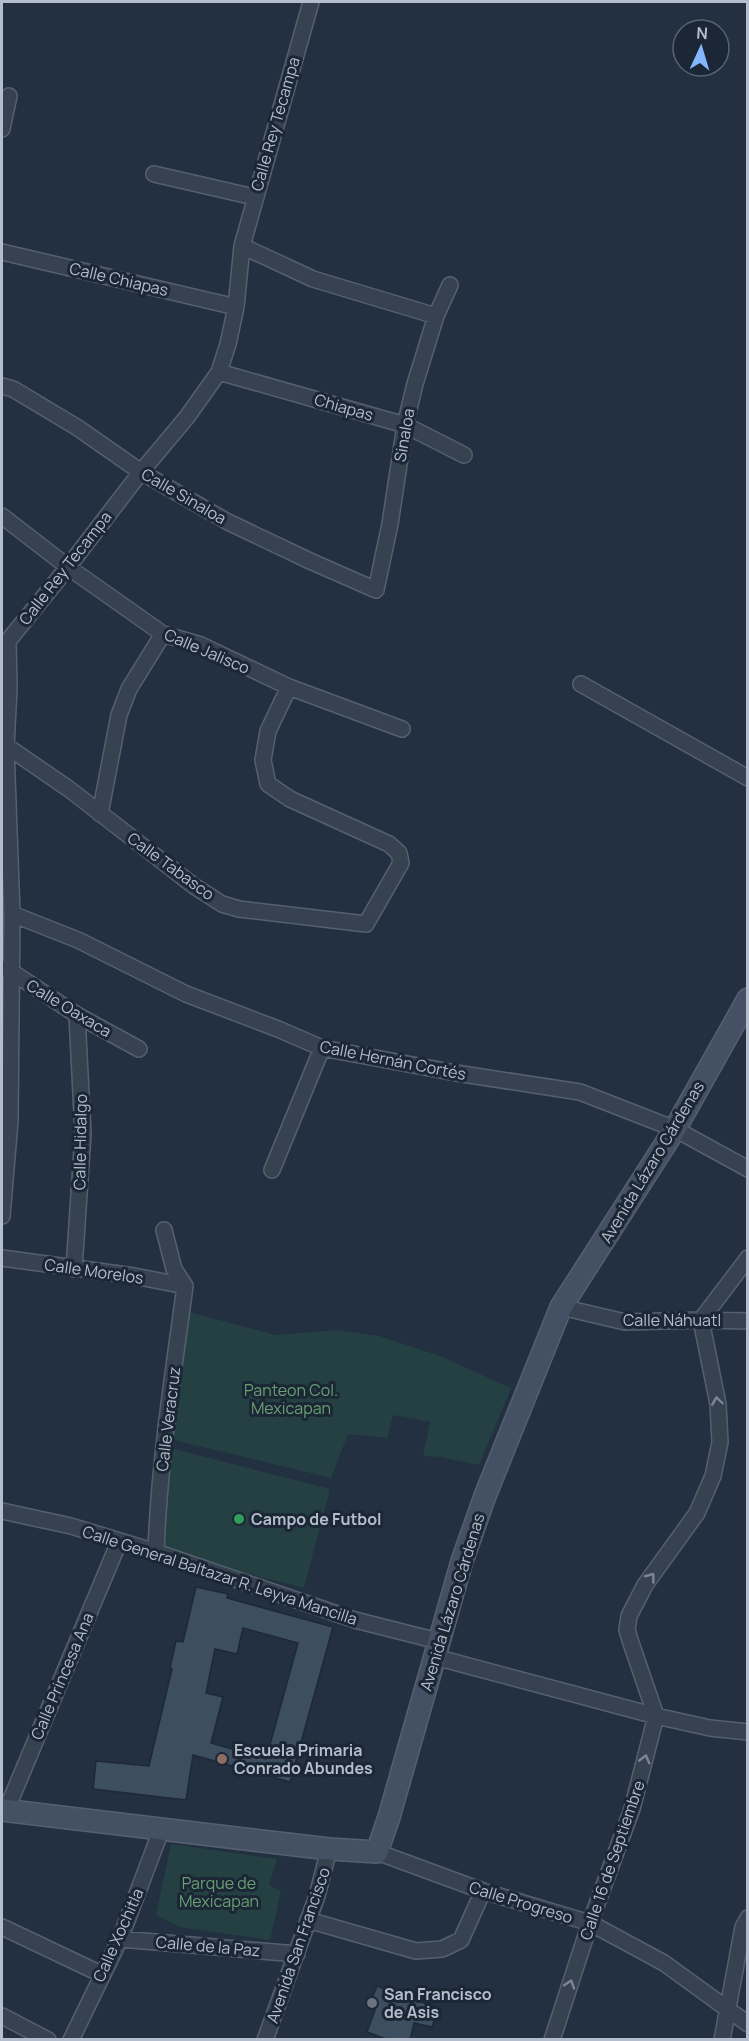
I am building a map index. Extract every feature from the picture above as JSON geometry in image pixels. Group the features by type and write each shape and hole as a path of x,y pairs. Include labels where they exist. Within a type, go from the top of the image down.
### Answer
{"main road":[{"name":"Avenida Lázaro Cárdenas","path":"377,1852 462,1561 481,1507 561,1307 675,1129 747,999"},
{"path":"4,1810 329,1850 377,1852"}],"street":[{"name":"Calle Rey Tecampa","path":"2,1216 4,1160 10,1121 6,968 12,914 4,745 9,688 8,641 187,417 219,372 236,307 242,246 254,197 271,146 311,2"},
{"path":"2,129 9,96"},
{"path":"154,174 254,197"},
{"path":"242,246 313,279 436,316"},
{"name":"Calle Chiapas","path":"2,252 236,307"},
{"name":"Sinaloa","path":"376,590 390,524 405,425 436,316 450,285"},
{"name":"Chiapas","path":"219,372 405,425 464,455"},
{"name":"Calle Sinaloa","path":"2,386 12,389 78,428 141,472 228,522 376,590"},
{"name":"Calle Jalisco","path":"2,516 68,567 163,634 201,645 289,687 402,729"},
{"path":"100,814 119,715 129,688 163,634"},
{"path":"580,684 747,778"},
{"name":"Calle Tabasco","path":"4,745 69,789 194,886 222,903 239,909 366,924 401,863 399,853 389,844 290,799 268,784 263,760 268,731 289,687"},
{"name":"Calle Hernán Cortés","path":"12,914 78,940 186,994 322,1048 456,1073 580,1092 675,1129 747,1169"},
{"name":"Calle Oaxaca","path":"6,968 77,1015 139,1048"},
{"name":"Calle Hidalgo","path":"74,1269 83,1134 77,1015"},
{"path":"272,1170 322,1048"},
{"path":"164,1230 174,1269 185,1286"},
{"name":"Calle Morelos","path":"2,1258 134,1276 185,1286"},
{"path":"656,1716 627,1630 629,1616 645,1585 697,1513 713,1476 720,1442 718,1404 700,1320 747,1258"},
{"name":"Calle Veracruz","path":"156,1552 159,1500 185,1286"},
{"name":"Calle Náhuatl","path":"561,1307 625,1322 700,1320 747,1322"},
{"name":"Calle General Baltazar R. Leyva Mancilla","path":"2,1511 71,1526 156,1552 436,1649 656,1716 710,1728 747,1732"},
{"name":"Calle Princesa Ana","path":"4,1810 119,1542"},
{"name":"Calle 16 de Septiembre","path":"552,2040 590,1923 632,1809 656,1716"},
{"name":"Calle Xochitla","path":"71,2040 101,1974 120,1939 162,1828"},
{"name":"Avenida San Francisco","path":"265,2040 317,1896 329,1850"},
{"name":"Calle Progreso","path":"377,1852 483,1891 590,1923 664,1963 747,2024"},
{"path":"308,1920 416,1952 442,1949 461,1940 483,1891"},
{"path":"722,2040 743,1927 747,1918"},
{"path":"2,1927 101,1974"},
{"name":"Calle de la Paz","path":"120,1939 297,1954"},
{"path":"2,2016 48,2040"}],"green space":[{"name":"Panteon Col. Mexicapan","path":"189,1312 276,1335 337,1330 379,1336 440,1356 511,1388 479,1465 441,1457 423,1456 430,1422 393,1415 387,1438 348,1434 331,1478 170,1439"},
{"name":"Campo de Futbol","path":"174,1449 330,1489 304,1588 148,1548"},
{"name":"Parque de Mexicapan","path":"171,1844 277,1859 269,1885 281,1891 270,1940 179,1927 156,1915"}],"building":[{"path":"196,1587 228,1594 227,1598 333,1627 290,1782 193,1755 186,1800 93,1789 96,1761 149,1766 172,1669 170,1668 176,1641 183,1642","holes":["243,1628 298,1643 266,1759 211,1743 223,1697 206,1693 215,1649 237,1654"]},
{"path":"377,1986 438,2008 432,2027 414,2023 410,2040 389,2040 367,2032 375,2010 368,2008"}],"place":[{"name":"Campo de Futbol","path":"239,1519"},
{"name":"Escuela Primaria Conrado Abundes","path":"222,1759"},
{"name":"San Francisco de Asis","path":"372,2003"}]}
